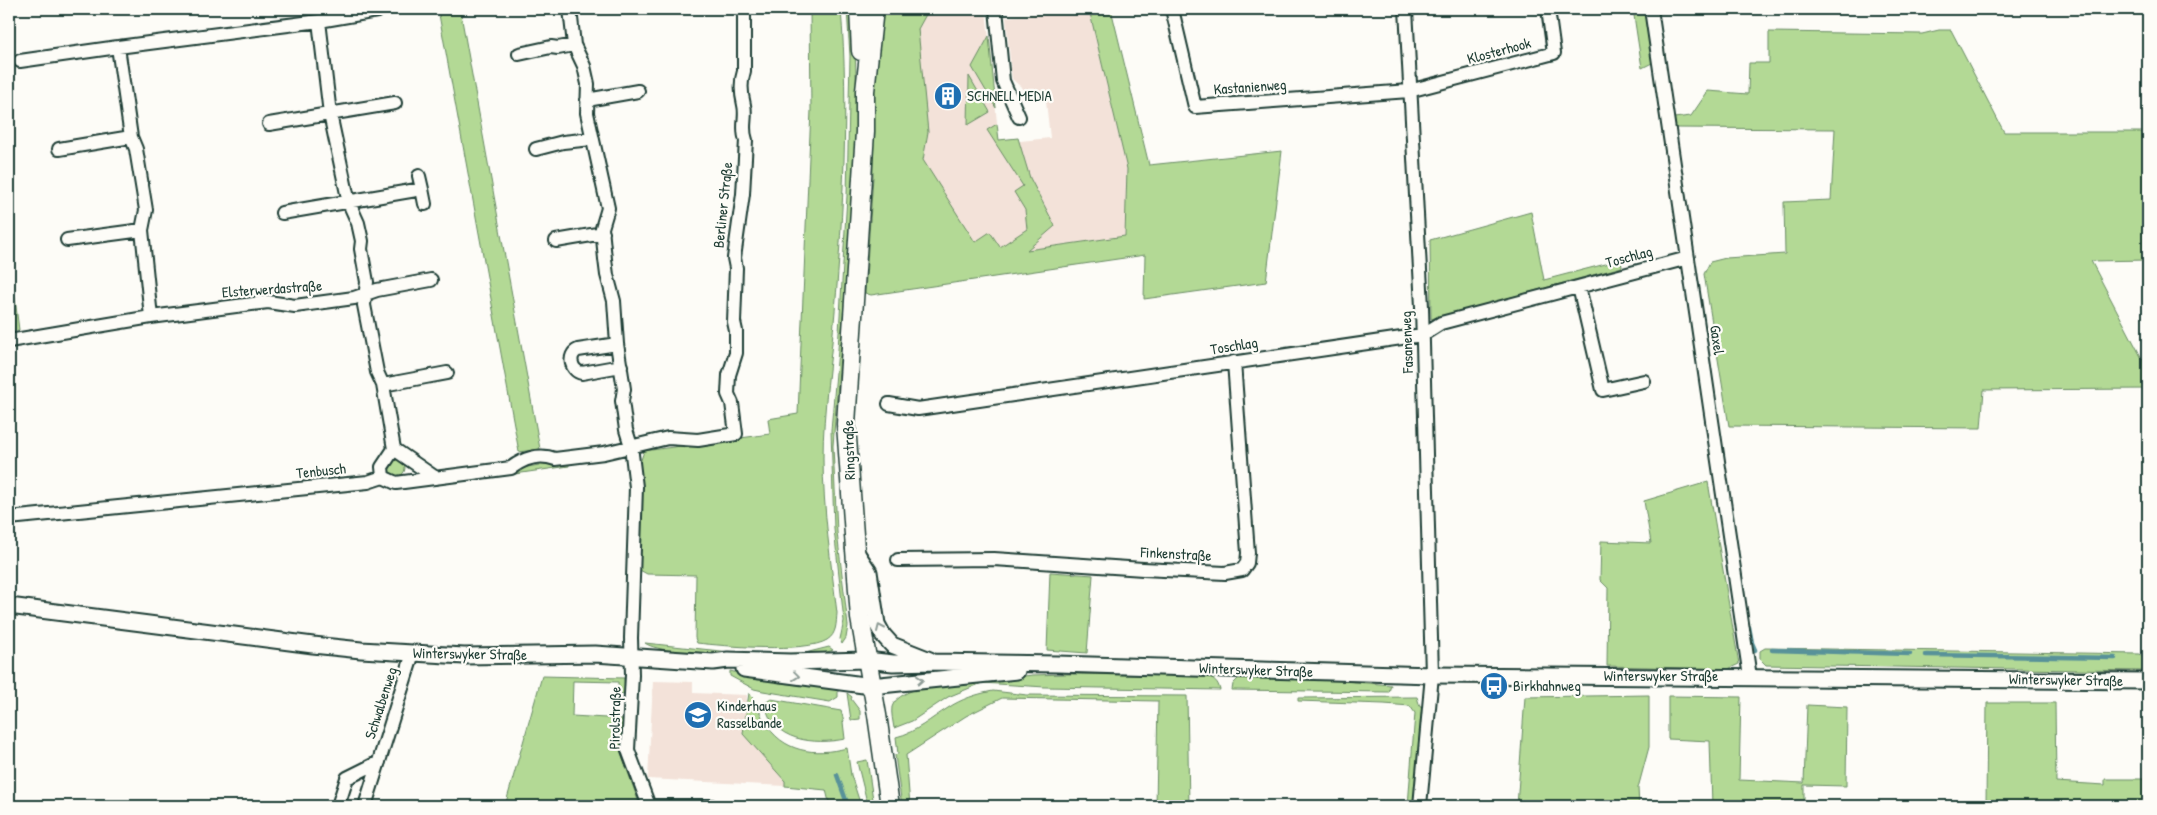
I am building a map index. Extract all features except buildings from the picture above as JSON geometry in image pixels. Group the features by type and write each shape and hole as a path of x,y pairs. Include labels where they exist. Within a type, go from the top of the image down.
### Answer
{"main road":[{"name":"Ringstraße","path":"859,9 865,91"},
{"name":"Ringstraße","path":"874,9 865,91 864,142 846,424 860,618 877,715 890,806"}],"street":[{"path":"570,9 574,45 584,66 588,84 587,113 596,163 601,173 608,208 603,233 607,275 614,301 626,430 631,446 636,487 632,656"},
{"name":"Berliner Straße","path":"736,434 732,403 728,394 729,375 736,353 734,322 736,268 734,258 743,194 746,140 743,133 744,106 741,99 741,80 744,70 744,9"},
{"path":"996,9 1003,80 1019,117"},
{"name":"Kastanienweg","path":"1172,9 1195,107 1409,91"},
{"name":"Fasanenweg","path":"1406,9 1422,335 1432,675"},
{"name":"Klosterhook","path":"1409,91 1554,53 1548,9"},
{"name":"Gaxel","path":"1651,9 1750,677"},
{"path":"20,61 319,21 377,11"},
{"path":"319,21 330,114 349,202 358,223 362,241 361,249 367,282 364,305 377,372 383,385 394,450 382,467 383,477"},
{"path":"519,54 551,46 558,48 574,45"},
{"path":"118,48 131,137 136,149 146,210 142,230 151,317"},
{"path":"587,100 638,91"},
{"path":"269,124 396,103"},
{"path":"59,149 131,137"},
{"path":"536,149 563,142 592,139"},
{"path":"420,176 425,204"},
{"path":"282,214 422,189"},
{"path":"66,240 142,230"},
{"path":"556,241 603,233"},
{"name":"Toschlag","path":"888,404 918,409 1005,398 1422,335 1440,323 1688,258"},
{"name":"Elsterwerdastraße","path":"9,340 151,317 268,302 295,306 354,298 377,290 431,280"},
{"path":"1579,287 1603,390 1644,381"},
{"path":"617,344 578,350 571,356 573,368 577,372 582,373 620,366"},
{"name":"Finkenstraße","path":"898,560 994,559 1225,573 1242,570 1247,563 1248,553 1234,362"},
{"path":"383,385 447,373"},
{"name":"Tenbusch","path":"9,518 251,495 368,482 383,477 396,483 511,468 523,459 547,456 555,459 604,453 668,438 698,440 736,434"},
{"path":"394,450 436,478"},
{"name":"Winterswyker Straße","path":"854,549 870,572 877,624 883,635 892,645 934,662"},
{"name":"Winterswyker Straße","path":"9,606 312,645 464,656 595,654 713,662 728,660 790,662 866,660 893,664 934,662 1432,675 2148,681"},
{"name":"Schwalbenweg","path":"365,806 413,653"},
{"name":"Pirolstraße","path":"632,656 628,750 649,806"},
{"path":"713,662 730,667 871,686 1021,671 1056,671 1082,666"},
{"path":"1420,806 1432,675"},
{"name":"Schwalbenweg","path":"338,806 347,778 379,762"},
{"path":"649,806 711,806"}],"shaded area":[{"path":"910,9 986,9 999,143 1050,138 1045,92 1028,93 1012,79 1006,17 1089,9 1127,169 1125,236 897,269"},
{"name":"Kinderhaus Rasselbande","path":"653,681 693,682 693,693 747,695 744,734 785,781 785,786 648,779"}],"green space":[{"path":"438,9 460,9 540,449 519,452"},
{"path":"810,9 841,9 845,84 843,198 835,311 824,421 823,458 826,516 837,613 836,624 833,635 830,638 816,644 764,647 697,643 695,638 696,575 647,574 638,569 639,466 644,451 770,434 768,419 798,414 811,110"},
{"path":"847,9 853,9 857,95 856,150 833,446 837,532 848,626 846,638 842,644 840,639 844,621 834,529 831,430 838,350 847,196 850,56"},
{"path":"878,9 929,9 918,29 928,132 923,160 975,242 990,232 1000,247 1027,229 1025,210 1014,192 1023,186 987,130 997,124 999,140 1018,138 1030,178 1055,226 1027,250 1125,236 1127,169 1089,9 1111,9 1149,165 1282,151 1266,282 1144,299 1145,255 871,295 865,293 873,177 873,71"},
{"path":"1633,9 1644,9 1652,63 1642,68"},
{"path":"1939,30 1951,30 2004,132 2148,132 2148,260 2091,261 2148,370 2148,389 1984,390 1981,428 1729,426 1704,274 1710,262 1726,258 1785,254 1784,202 1831,200 1835,129 1675,128 1674,118 1691,116 1708,91 1748,94 1749,63 1769,63 1769,32 1922,34"},
{"path":"989,36 996,108 972,67"},
{"path":"969,76 990,112 968,125"},
{"path":"1531,212 1544,280 1621,260 1622,267 1431,319 1430,240"},
{"path":"9,252 19,330 9,332"},
{"path":"397,460 403,462 405,468 403,474 397,476 391,474 389,468 391,462"},
{"path":"539,461 543,461 544,464 569,461 569,466 515,474 522,468 539,465"},
{"path":"1708,482 1739,664 1728,669 1607,666 1608,588 1600,580 1601,541 1651,543 1644,501"},
{"path":"1050,572 1093,575 1087,653 1047,650"},
{"path":"645,643 749,654 805,653 829,647 833,650 797,656 707,655 658,648"},
{"path":"1765,648 2140,654 2147,659 2147,666 2142,671 1766,665 1760,659 1760,651"},
{"path":"730,671 780,683 838,689 838,697 830,702 754,689 730,676"},
{"path":"1033,675 1207,676 1216,681 1220,690 1045,687 982,683 948,697 912,721 894,728 892,707 894,703 905,694 922,687"},
{"path":"542,676 624,678 625,694 618,693 618,682 573,681 572,716 623,719 621,752 640,806 505,806"},
{"path":"1240,677 1320,679 1391,685 1389,692 1232,690 1233,684"},
{"path":"993,691 1027,695 1187,696 1189,806 1156,806 1158,701 1002,698 966,716 906,755 910,806 902,806 895,755 898,754 896,737 917,729 958,702 975,695"},
{"path":"749,693 772,732 790,746 823,752 847,748 851,775 861,806 830,806 826,790 785,786 785,781 743,734"},
{"path":"847,693 852,697 851,699 860,711 860,719 851,720"},
{"path":"1649,695 1649,747 1638,788 1639,806 1517,806 1525,697"},
{"path":"1668,696 1741,697 1739,780 1804,783 1807,705 1847,707 1846,786 1804,785 1804,806 1712,806 1710,741 1668,739"},
{"path":"1417,697 1420,707 1426,707 1417,806 1408,806 1415,713 1410,706 1298,701 1298,698"},
{"path":"771,699 841,711 844,721 845,739 808,741 785,733 776,726 769,716 765,703"},
{"path":"1987,703 2055,703 2056,782 2105,785 2105,779 2148,779 2148,806 1986,806"},
{"path":"867,760 874,806 868,806 857,762"}],"waterway":[{"path":"1749,627 1755,650"},
{"path":"1772,650 1910,654"},
{"path":"1926,655 2115,658"},
{"path":"837,775 848,806"}],"place":[{"name":"SCHNELL MEDIA","path":"948,96"},
{"name":"Birkhahnweg","path":"1494,686"},
{"name":"Kinderhaus Rasselbande","path":"698,715"}]}
